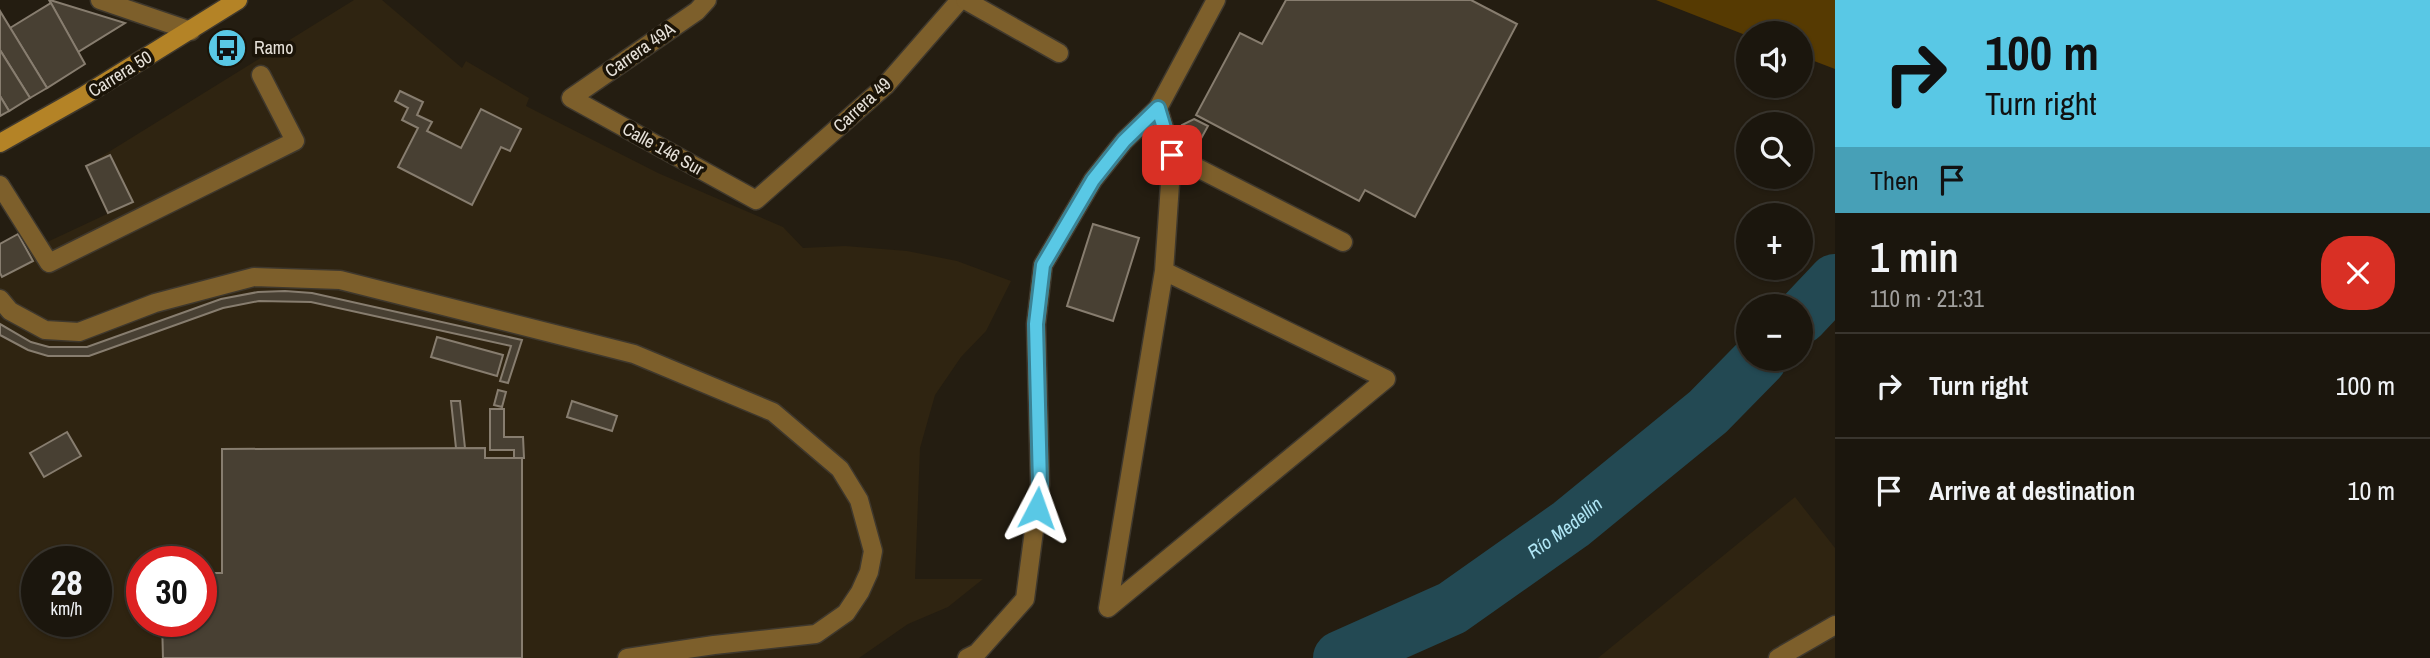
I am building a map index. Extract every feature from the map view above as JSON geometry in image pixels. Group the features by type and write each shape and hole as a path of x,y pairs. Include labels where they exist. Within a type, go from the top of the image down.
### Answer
{"main road":[{"name":"Carrera 50","path":"0,144 85,96 238,0"}],"street":[{"path":"100,0 191,31"},
{"name":"Carrera 49A","path":"571,98 697,11 707,0"},
{"path":"962,0 1059,53"},
{"name":"Carrera 49","path":"756,201 885,86 962,0"},
{"path":"967,658 977,653 1025,599 1040,485 1036,324 1043,265 1093,180 1124,141 1158,108 1216,0"},
{"path":"0,185 49,263 295,141 261,75"},
{"name":"Calle 146 Sur","path":"571,98 756,201"},
{"path":"1158,108 1172,155 1164,271 1108,607 1386,379 1164,271"},
{"path":"1172,155 1343,242"},
{"path":"0,299 10,311 45,330 79,332 155,303 254,277 340,280 634,354 773,412 840,469 859,499 873,551 869,572 860,592 846,613 817,634 660,656 627,658"},
{"path":"1778,658 1835,625"}],"shaded area":[{"name":"Ramo","path":"354,0 382,0 462,68 466,61 529,98 526,106 658,173 783,227 803,248 845,246 907,251 957,261 1011,281 986,331 961,357 935,395 920,448 915,579 983,579 948,607 908,624 859,658 0,658 0,244 18,234 28,251 107,214 86,166"},
{"path":"1656,0 1835,0 1835,69 1813,61 1813,21 1736,21 1736,31"},
{"path":"1795,497 1835,548 1835,658 1598,658"}],"building":[{"path":"50,0 125,23 78,52"},
{"path":"1286,0 1471,0 1517,24 1415,217 1365,190 1359,201 1196,115 1240,33 1262,44"},
{"path":"51,3 85,64 47,88 10,28"},
{"path":"0,11 47,88 30,98 0,50"},
{"path":"0,50 30,98 9,111 0,96"},
{"path":"400,91 423,102 417,115 432,122 427,131 461,148 481,109 521,129 510,151 501,147 472,205 398,167 418,128 402,120 408,108 395,101"},
{"path":"0,96 9,111 0,116"},
{"path":"1194,119 1208,126 1198,144 1187,139 1182,125"},
{"path":"110,155 133,202 108,213 86,166"},
{"path":"1093,224 1139,238 1113,321 1067,306"},
{"path":"18,234 33,261 2,277 0,244"},
{"path":"258,292 312,293 522,340 508,383 500,381 511,346 311,302 259,301 223,308 89,356 48,356 28,350 0,335 0,324 31,342 49,347 87,347 221,299"},
{"path":"437,337 503,355 497,376 431,357"},
{"path":"498,390 506,392 502,407 494,405"},
{"path":"451,401 460,401 465,448 456,448"},
{"path":"572,401 617,416 612,431 567,417"},
{"path":"490,409 504,409 504,437 523,437 524,458 514,458 514,450 490,450"},
{"path":"67,432 81,456 44,477 30,453"},
{"path":"485,448 485,458 522,458 522,658 163,658 162,637 217,637 217,573 222,573 222,449"}],"waterway":[{"name":"Río Medellín","path":"1813,304 1835,281"},
{"name":"Río Medellín","path":"1340,658 1452,608 1571,524 1708,412 1748,371"}],"place":[{"name":"Ramo","path":"227,48"}],"route":[{"path":"1037,508 1040,485 1036,324 1043,265 1093,180 1124,141 1158,108 1172,155"}]}
